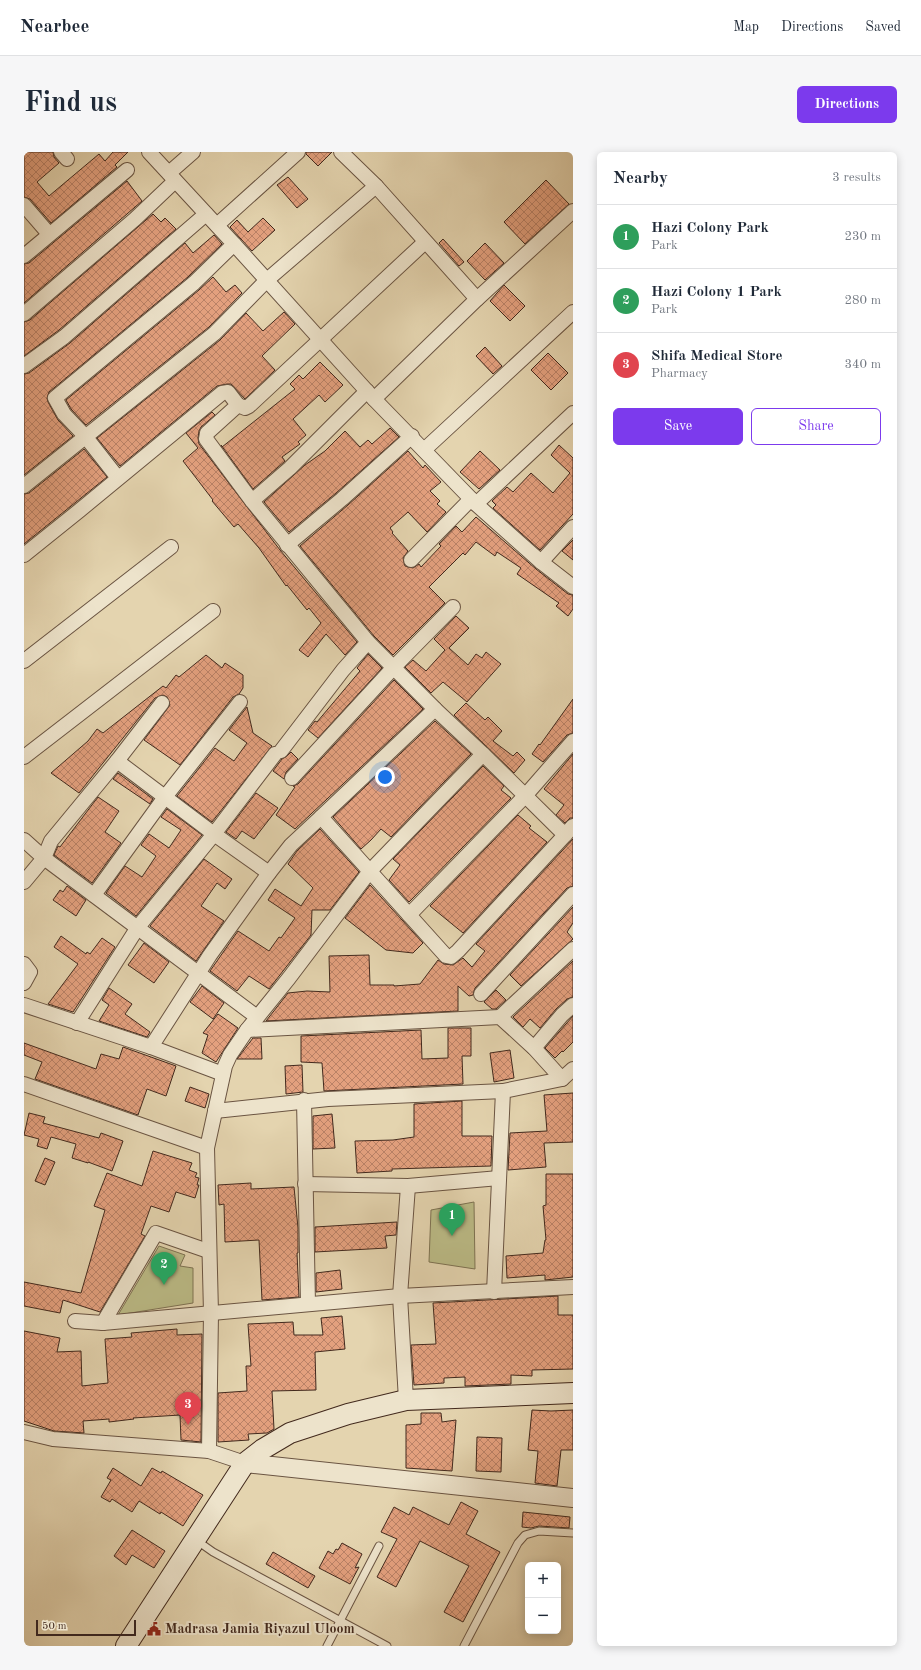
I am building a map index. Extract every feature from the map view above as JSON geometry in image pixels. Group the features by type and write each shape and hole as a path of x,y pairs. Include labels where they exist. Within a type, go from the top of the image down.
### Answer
{"main road":[{"path":"126,1646 194,1539 245,1463 263,1449 290,1433 348,1414 406,1400 573,1393"}],"street":[{"path":"149,152 268,280 320,341 474,502 541,562 573,587"},
{"path":"24,314 135,219 193,152"},
{"path":"217,225 298,152"},
{"path":"341,152 376,186 477,299"},
{"path":"24,256 127,170"},
{"path":"24,486 215,333 268,280 376,186"},
{"path":"24,205 50,234"},
{"path":"252,501 573,211"},
{"path":"24,366 64,337 206,214"},
{"path":"24,555 222,392 228,392 238,405 245,408 249,406 425,242"},
{"path":"118,478 85,436 64,414 55,401 56,396 194,283 234,244"},
{"path":"424,450 573,312"},
{"path":"238,405 207,433 206,440 252,501 368,642 525,796 569,830 458,952 451,957 446,956 321,817"},
{"path":"411,560 474,502 570,421"},
{"path":"287,545 342,499 412,436"},
{"path":"541,562 573,527"},
{"path":"24,661 171,546"},
{"path":"292,778 394,667 453,607"},
{"path":"24,757 213,611"},
{"path":"77,1023 138,927 214,834 343,670 368,642"},
{"path":"94,895 165,797 240,702"},
{"path":"24,882 44,858 51,842 162,703"},
{"path":"151,1047 198,973 269,873 291,845 435,709"},
{"path":"409,915 525,796 573,741"},
{"path":"209,1451 211,1313 208,1252 208,1148 223,1074 230,1055 247,1030 289,978 370,871 483,754"},
{"path":"117,761 214,834 269,873"},
{"path":"24,840 44,858 257,1017"},
{"path":"481,994 573,894"},
{"path":"247,1030 500,1017 573,949"},
{"path":"24,964 30,972 24,983"},
{"path":"24,1005 151,1047 223,1074"},
{"path":"534,1048 562,1015 573,1006"},
{"path":"500,1017 534,1048 562,1079"},
{"path":"216,1111 304,1100 502,1091 562,1079 573,1069"},
{"path":"25,1088 208,1148"},
{"path":"494,1292 502,1091"},
{"path":"304,1100 308,1304"},
{"path":"305,1184 408,1186 499,1178"},
{"path":"406,1400 400,1296 408,1186"},
{"path":"103,1323 156,1233 208,1252"},
{"path":"75,1320 103,1323 400,1296 494,1292 573,1286"},
{"path":"24,1432 53,1439 209,1451 245,1463 573,1498"}],"lane":[{"path":"464,1646 518,1543 525,1534 539,1531 573,1533"},
{"path":"194,1539 213,1552 387,1646"},
{"path":"327,1646 379,1546"}],"green space":[{"path":"474,1202 475,1269 429,1262 431,1210"},
{"path":"159,1246 185,1255 180,1266 193,1268 193,1303 118,1315"}],"building":[{"path":"24,152 53,152 54,157 59,163 37,182 49,196 99,154 105,161 113,152 128,152 115,165 117,167 51,223 30,199 24,197"},
{"path":"306,152 332,152 318,166 306,154"},
{"path":"288,177 308,199 297,208 277,185"},
{"path":"546,180 569,204 525,244 504,222"},
{"path":"127,181 142,201 24,303 24,264 29,263"},
{"path":"153,214 161,222 165,218 176,229 59,330 24,356 24,322 30,320"},
{"path":"263,218 275,230 252,251 230,227 237,220 248,232"},
{"path":"214,235 222,244 188,277 49,392 47,398 48,402 58,420 73,436 24,475 24,374 29,373 70,343 185,243 193,253"},
{"path":"443,239 464,262 459,266 439,243"},
{"path":"485,243 504,263 485,280 467,261"},
{"path":"213,277 226,292 235,285 242,293 209,327 86,425 71,409 66,400"},
{"path":"504,285 525,306 510,321 490,301"},
{"path":"284,312 295,324 262,356 275,370 245,399 231,384 217,386 120,466 97,438 220,340 246,313 263,331"},
{"path":"485,347 502,366 493,374 476,356"},
{"path":"548,353 568,373 551,390 531,370"},
{"path":"320,362 343,385 325,402 319,395 293,419 306,435 298,442 300,444 282,457 285,461 253,489 222,447 295,389 290,384 299,375 303,379"},
{"path":"212,412 215,415 201,427 199,431 199,444 280,550 357,642 345,655 326,634 308,657 299,650 321,623 309,608 307,610 287,585 286,586 259,548 238,524 234,527 212,501 213,500 183,461 198,448 186,433"},
{"path":"390,428 399,437 336,493 289,532 264,502 305,465 325,451 345,431 360,447 368,440 372,444"},
{"path":"559,445 573,458 573,514 540,550 493,508 496,505 492,501 507,487 513,492 531,473 553,493 570,473 551,455"},
{"path":"84,449 107,477 24,544 24,494 29,493"},
{"path":"408,451 423,468 425,465 441,482 430,491 440,501 437,504 446,512 427,532 408,512 390,528 393,532 392,533 408,551 403,558 405,566 413,568 419,564 421,567 441,546 439,544 456,526 462,532 476,517 536,569 568,594 573,595 573,609 568,616 556,606 559,603 517,574 521,568 497,552 495,556 476,542 465,555 463,553 429,587 445,603 393,655 374,636 300,546"},
{"path":"480,451 500,470 479,489 460,472"},
{"path":"573,540 573,560 562,551"},
{"path":"456,616 469,628 449,648 468,665 476,654 482,658 486,652 501,664 467,702 443,682 431,693 405,667 413,660 426,671 445,650 434,639"},
{"path":"368,654 382,668 318,738 308,730 315,721 317,722 360,671 357,668"},
{"path":"206,655 222,668 225,663 243,675 243,688 239,694 233,697 180,765 144,740 170,705 167,697 163,695 155,698 79,793 51,773 88,741 97,729 103,733 163,686 166,688 176,675 179,677"},
{"path":"394,680 423,709 295,829 276,815 295,787 293,786 298,784"},
{"path":"573,699 573,733 567,735 543,762 532,754"},
{"path":"466,703 485,720 488,717 502,731 493,741 513,756 517,752 525,760 514,773 454,715"},
{"path":"247,707 253,733 272,746 212,822 177,796 215,748 234,761 247,743 229,730"},
{"path":"435,721 471,754 391,837 381,829 361,849 333,817"},
{"path":"291,752 298,759 286,772 284,779 273,771 282,759"},
{"path":"573,754 573,818 570,818 565,823 556,815 564,805 544,789"},
{"path":"483,766 504,786 501,790 511,798 409,902 389,880 400,865 393,859"},
{"path":"118,773 153,799 150,804 113,779"},
{"path":"256,793 278,808 254,839 242,831 236,839 226,832"},
{"path":"98,797 119,811 105,832 121,843 92,883 54,855 58,846 60,847"},
{"path":"167,809 202,835 136,916 106,893 125,866 142,877 156,856 141,845 149,834 169,848 181,830 161,817"},
{"path":"518,815 531,826 529,828 547,842 463,933 430,906"},
{"path":"320,829 359,872 330,910 312,910 311,935 269,989 249,976 237,991 210,971 238,931 269,951 279,937 281,938 295,918 268,900 275,889 301,906 313,888 288,864 297,851"},
{"path":"573,839 573,886 567,888 475,988 473,995 469,996 458,986 458,1011 266,1021 288,993 307,991 330,992 329,956 369,955 370,985 394,986 420,984 438,960 444,964 453,965 463,958 472,967 485,951 476,944"},
{"path":"204,859 232,879 225,889 217,883 201,906 224,921 196,961 150,926"},
{"path":"370,885 423,943 413,953 386,950 345,918"},
{"path":"67,886 86,900 76,916 53,900 60,890 63,892"},
{"path":"573,907 573,923 567,932 573,939 521,986 510,975"},
{"path":"61,936 86,954 87,952 90,954 102,938 115,947 73,1012 48,1004 78,964 54,947"},
{"path":"144,943 169,962 154,983 128,965"},
{"path":"573,961 573,997 567,999 556,1009 540,1028 530,1019 523,1027 513,1017"},
{"path":"202,986 224,1003 213,1019 190,1002"},
{"path":"109,988 132,1004 125,1014 150,1032 147,1037 99,1021 109,1005 102,1000"},
{"path":"496,990 506,1000 496,1009 492,1009 484,1002"},
{"path":"218,1014 238,1028 216,1062 202,1053 208,1035 203,1033"},
{"path":"573,1016 573,1042 555,1058 545,1048"},
{"path":"448,1028 471,1028 471,1056 462,1056 463,1084 324,1091 322,1063 301,1062 301,1036 421,1030 422,1059 448,1058"},
{"path":"253,1038 261,1038 262,1059 237,1059"},
{"path":"24,1043 96,1069 101,1054 119,1059 123,1047 176,1066 166,1096 147,1089 138,1115 35,1079 42,1062 24,1055"},
{"path":"510,1050 514,1078 494,1082 490,1053"},
{"path":"302,1065 303,1092 286,1094 285,1066"},
{"path":"190,1087 209,1094 205,1108 185,1101"},
{"path":"573,1093 573,1142 544,1143 546,1167 508,1170 510,1133 547,1131 544,1095"},
{"path":"462,1101 462,1136 492,1136 491,1166 392,1169 392,1171 357,1173 355,1141 393,1140 414,1137 414,1104"},
{"path":"29,1113 45,1117 43,1123 99,1138 101,1133 123,1141 112,1171 72,1158 76,1144 51,1137 47,1149 37,1146 39,1139 24,1135"},
{"path":"332,1114 335,1148 313,1149 313,1116"},
{"path":"153,1151 192,1163 189,1170 197,1173 195,1177 199,1178 197,1185 199,1185 195,1198 176,1192 169,1212 151,1206 141,1234 145,1236 100,1312 63,1300 60,1313 24,1306 24,1282 81,1293 105,1210 94,1206 107,1173 142,1186"},
{"path":"45,1158 55,1162 45,1185 35,1181"},
{"path":"546,1174 573,1174 573,1277 545,1280 545,1275 507,1278 506,1256 543,1253 546,1240 543,1206 546,1205"},
{"path":"251,1183 251,1189 294,1187 298,1228 297,1253 299,1297 262,1300 259,1240 225,1242 224,1204 219,1205 218,1185"},
{"path":"397,1222 396,1235 385,1236 387,1248 315,1252 315,1227"},
{"path":"340,1270 342,1289 316,1292 316,1273"},
{"path":"558,1296 558,1315 573,1315 573,1369 532,1370 532,1376 511,1375 511,1384 465,1386 465,1377 444,1378 444,1383 414,1385 411,1345 436,1344 433,1303"},
{"path":"342,1316 345,1349 315,1352 316,1390 272,1391 274,1429 267,1433 248,1434 249,1440 218,1442 218,1393 247,1391 246,1366 251,1366 248,1324 293,1322 294,1335 323,1335 321,1318"},
{"path":"177,1329 177,1335 202,1334 201,1442 181,1440 180,1415 133,1418 134,1419 109,1422 109,1419 83,1421 84,1433 54,1431 24,1421 24,1331 60,1338 57,1352 81,1351 82,1386 108,1383 105,1339 132,1337 131,1333"},
{"path":"532,1410 573,1410 573,1450 561,1450 557,1486 535,1483 538,1451 528,1450"},
{"path":"421,1413 441,1413 442,1422 456,1420 452,1471 406,1468 406,1425 421,1424"},
{"path":"477,1437 502,1438 501,1472 476,1471"},
{"path":"113,1468 141,1486 152,1468 161,1473 162,1471 203,1495 183,1526 161,1512 160,1514 139,1501 132,1512 112,1499 110,1502 101,1497 111,1480 107,1478"},
{"path":"461,1502 478,1511 466,1534 500,1552 463,1622 444,1612 469,1566 420,1541 396,1587 377,1577 397,1539 381,1532 394,1507 409,1515 413,1507 449,1525"},
{"path":"523,1512 570,1517 569,1528 539,1526 531,1528 522,1527"},
{"path":"132,1530 165,1551 154,1568 132,1555 126,1565 114,1556"},
{"path":"342,1543 362,1554 355,1568 359,1567 350,1584 319,1568 328,1551 333,1554 336,1549 338,1550"},
{"path":"273,1552 315,1576 308,1588 266,1564"}],"place":[{"name":"Hazi Colony Park","path":"452,1236"},
{"name":"Hazi Colony 1 Park","path":"164,1285"},
{"name":"Shifa Medical Store","path":"188,1425"},
{"name":"Madrasa Jamia Riyazul Uloom","path":"154,1629"}]}
